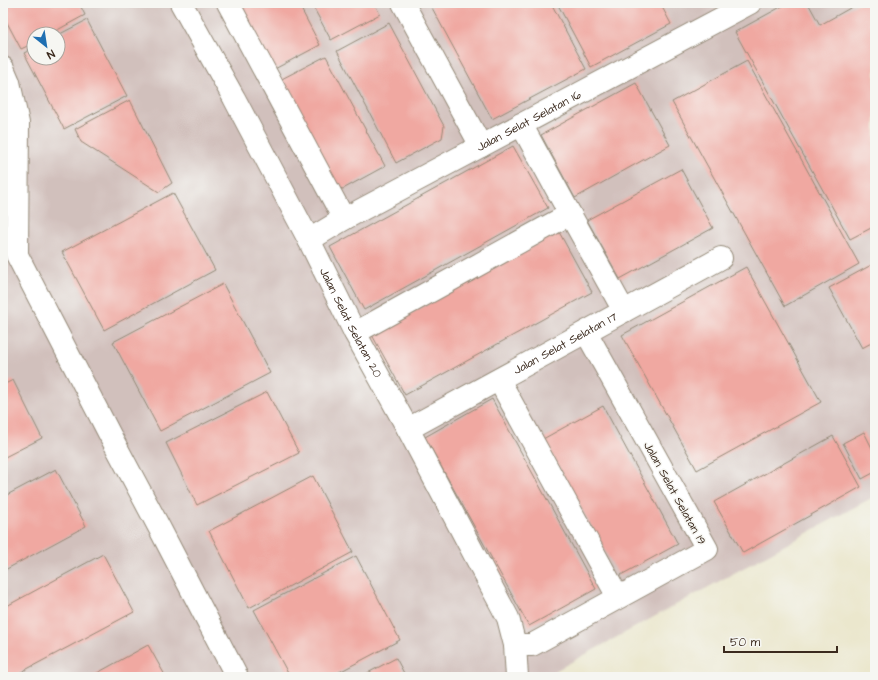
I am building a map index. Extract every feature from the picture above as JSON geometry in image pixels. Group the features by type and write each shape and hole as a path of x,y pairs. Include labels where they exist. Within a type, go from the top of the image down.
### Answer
{"street":[{"name":"Jalan Selat Selatan 20","path":"181,3 234,98 309,240 355,333 408,429 508,618 515,646 517,677"},
{"path":"228,3 344,219"},
{"path":"404,3 481,146"},
{"name":"Jalan Selat Selatan 16","path":"309,240 344,219 750,3"},
{"path":"3,68 9,82 18,123 17,255 237,677"},
{"path":"521,124 624,311"},
{"path":"355,333 570,214"},
{"name":"Jalan Selat Selatan 17","path":"408,429 721,258"},
{"name":"Jalan Selat Selatan 19","path":"515,646 532,645 707,549 586,332"},
{"path":"499,380 618,597"}],"shaded area":[{"path":"3,3 875,3 875,496 544,677 3,677"}],"building":[{"path":"3,3 79,3 85,15 65,26 26,26 26,47 21,49 3,15"},
{"path":"233,3 298,3 320,45 269,72"},
{"path":"311,3 374,3 380,14 331,40"},
{"path":"437,3 551,3 586,69 492,119 431,6"},
{"path":"557,3 660,3 671,24 591,67"},
{"path":"788,3 808,3 820,25 859,3 875,3 875,226 850,239 735,32"},
{"path":"87,20 127,96 64,129 31,66 66,66 66,31"},
{"path":"389,23 444,126 442,138 396,163 337,51"},
{"path":"326,56 385,166 343,189 329,185 274,83"},
{"path":"747,61 859,264 785,306 672,102"},
{"path":"636,83 670,145 575,198 541,135"},
{"path":"130,100 172,183 159,192 81,142 75,129"},
{"path":"513,146 548,208 364,310 330,247"},
{"path":"681,169 713,228 620,279 587,220"},
{"path":"173,193 215,270 104,330 62,252"},
{"path":"559,232 592,292 405,395 372,335"},
{"path":"875,263 875,341 862,348 829,288"},
{"path":"746,267 821,402 697,470 622,335"},
{"path":"223,284 270,373 160,431 113,342"},
{"path":"13,380 42,438 3,458 3,385"},
{"path":"267,392 299,453 197,505 166,443"},
{"path":"492,399 596,589 529,626 425,437"},
{"path":"603,406 678,544 619,576 543,439"},
{"path":"864,432 875,454 875,472 862,479 843,443"},
{"path":"833,436 861,487 743,553 714,502"},
{"path":"56,469 86,526 3,571 3,497"},
{"path":"313,476 353,552 249,608 209,531"},
{"path":"103,554 134,612 12,677 3,677 3,608"},
{"path":"356,556 400,640 330,677 290,677 254,610"},
{"path":"148,645 166,677 90,677"},
{"path":"396,658 406,677 360,677"}]}
